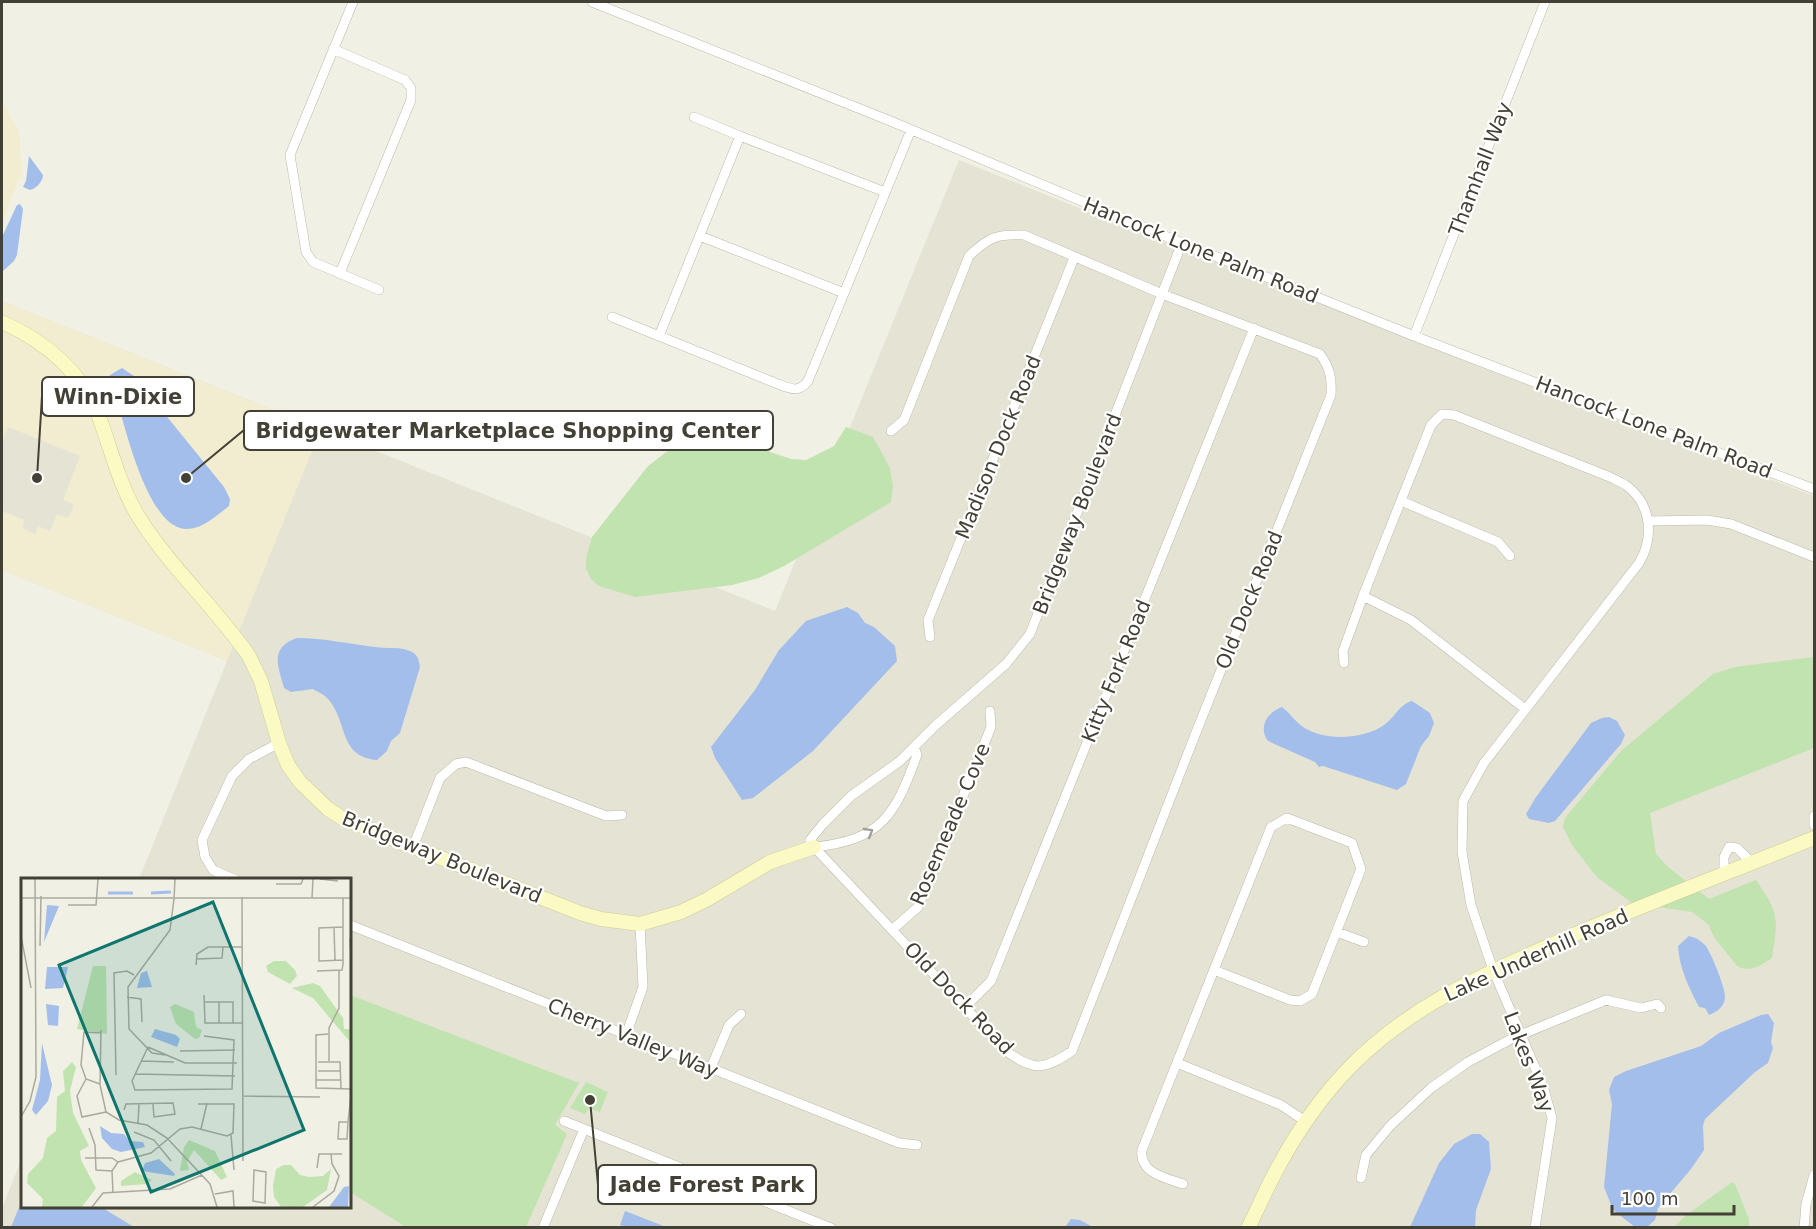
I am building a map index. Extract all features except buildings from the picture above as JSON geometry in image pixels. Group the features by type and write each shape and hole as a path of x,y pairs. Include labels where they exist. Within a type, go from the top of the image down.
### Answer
{"street":[{"path":"353,2 290,155 306,252 313,262 379,290"},
{"name":"Hancock Lone Palm Road","path":"592,2 1414,336 1815,489"},
{"name":"Thamhall Way","path":"1414,336 1545,2"},
{"path":"333,49 405,80 411,88 411,100 340,273"},
{"path":"694,117 885,192"},
{"path":"612,317 796,390 802,388 808,381 911,130"},
{"path":"659,336 740,136"},
{"name":"Old Dock Road","path":"814,847 1005,1050 1023,1063 1037,1067 1057,1062 1072,1051 1197,729 1331,395 1332,382 1329,366 1320,354 1162,294 1023,235 1002,234 983,243 969,256 904,420 891,431"},
{"path":"700,236 844,293"},
{"name":"Bridgeway Boulevard","path":"814,847 810,840 844,803 900,761 1006,664 1030,634 1182,243"},
{"name":"Madison Dock Road","path":"930,637 928,620 1074,258"},
{"name":"Bridgeway Boulevard","path":"2,322 40,342 70,370 84,389 97,412 121,483 139,517 249,656 261,681 279,743 288,765 300,782 328,809 342,818 580,913 601,919 640,924 681,912 770,862 814,847 836,845 867,834 879,826 894,809 917,754 914,747"},
{"name":"Kitty Fork Road","path":"965,1006 991,981 1254,328"},
{"path":"1344,663 1343,651 1363,596 1431,425 1442,414 1454,415 1628,487 1641,502 1648,521 1707,520 1731,524 1815,558"},
{"path":"1401,501 1497,542 1510,556"},
{"name":"Lakes Way","path":"1535,1227 1552,1118 1543,1086 1493,970 1471,905 1462,852 1463,801 1484,763 1639,563 1647,549 1650,534 1648,521"},
{"path":"1363,596 1411,620 1525,709"},
{"name":"Rosemeade Cove","path":"893,929 918,907 991,727 990,711"},
{"path":"233,878 213,870 205,857 202,840 232,776 249,759 279,743"},
{"path":"413,848 440,778 456,764 465,762 606,816 622,815"},
{"path":"1815,816 1815,825"},
{"path":"1183,1184 1149,1170 1142,1161 1141,1153 1270,827 1287,818 1352,843 1361,869 1312,994 1300,1001 1290,1000 1214,970"},
{"name":"Lake Underhill Road","path":"1248,1227 1276,1170 1305,1121 1348,1069 1384,1035 1431,1002 1493,970 1814,836"},
{"path":"1724,874 1724,857 1729,847 1737,848 1752,863"},
{"path":"626,1035 643,987 640,924"},
{"name":"Cherry Valley Way","path":"351,925 710,1070 899,1143 917,1145"},
{"path":"1337,932 1364,942"},
{"path":"1361,1178 1366,1155 1390,1126 1413,1104 1468,1062 1521,1035 1606,1000 1641,1008 1658,1004 1661,1008"},
{"path":"710,1070 729,1025 741,1014"},
{"path":"1177,1063 1281,1105 1305,1121"},
{"path":"564,1121 831,1227"},
{"path":"543,1227 584,1129"},
{"path":"1804,1227 1806,1203 1815,1175"}],"shaded area":[{"path":"2,106 6,108 19,131 22,171 2,223"},
{"path":"959,160 1406,338 1814,496 1814,1227 2,1227 2,1208 21,1160 21,1208 351,1208 351,878 139,878 227,661 2,570 2,301 775,611"},
{"path":"2,301 321,429 227,661 2,570 2,511 25,520 22,528 35,534 38,526 50,531 57,514 68,518 74,505 63,500 80,456 8,427 2,441"}],"green space":[{"path":"846,427 873,437 890,468 893,486 891,502 784,566 759,578 732,585 635,597 599,586 591,579 586,569 586,558 592,537 648,466 673,447 700,434 738,441 791,459 806,460 834,446"},
{"path":"1814,657 1814,748 1650,813 1656,854 1668,867 1709,899 1756,880 1764,892 1773,910 1776,925 1772,958 1746,969 1737,966 1714,937 1708,924 1692,912 1653,906 1643,911 1597,877 1572,845 1563,827 1565,818 1621,751 1713,674 1735,667"},
{"path":"351,995 579,1083 555,1125 567,1134 526,1227 406,1227 351,1193"},
{"path":"586,1082 608,1092 600,1112 589,1108 585,1114 570,1108"},
{"path":"1732,1182 1735,1184 1749,1219 1749,1227 1674,1227 1685,1216"}],"water":[{"path":"29,156 43,175 39,184 30,190 23,187 26,181"},
{"path":"20,204 23,209 17,255 2,272 2,237 17,205"},
{"path":"122,368 134,376 224,487 230,499 229,506 203,525 185,529 172,524 161,513 151,497 134,458 119,408 113,401 110,375"},
{"path":"847,607 858,613 865,623 874,627 895,646 897,661 813,751 753,798 742,800 715,758 711,747 755,690 779,650 806,621"},
{"path":"297,638 404,649 417,656 420,667 400,733 377,760 365,758 350,746 335,709 326,697 313,689 291,692 284,688 278,665 279,652 288,642"},
{"path":"1412,701 1430,713 1434,723 1429,736 1421,746 1406,784 1397,790 1323,766 1319,767 1315,762 1268,741 1265,736 1264,726 1268,717 1282,707 1306,729 1335,737 1346,737 1376,730 1391,719 1403,705"},
{"path":"1609,717 1617,721 1625,735 1621,744 1555,821 1549,823 1529,819 1526,814 1536,797 1591,723"},
{"path":"1689,936 1697,939 1708,949 1723,987 1725,998 1722,1007 1709,1015 1705,1008 1699,1007 1682,970 1678,946"},
{"path":"1768,1014 1774,1023 1771,1042 1773,1048 1768,1063 1755,1072 1705,1119 1704,1150 1658,1208 1655,1220 1647,1227 1635,1227 1613,1210 1604,1187 1612,1104 1609,1090 1614,1077 1701,1046 1719,1033"},
{"path":"1472,1134 1480,1134 1489,1142 1491,1169 1476,1210 1475,1227 1410,1227 1439,1163 1454,1144"},
{"path":"21,1202 21,1208 103,1208 134,1227 11,1227"},
{"path":"625,1211 666,1227 620,1225"},
{"path":"1071,1219 1080,1220 1093,1227 1065,1227"}],"place":[{"name":"Winn-Dixie","path":"37,478"},
{"name":"Bridgewater Marketplace Shopping Center","path":"186,478"},
{"name":"Jade Forest Park","path":"590,1100"}]}
